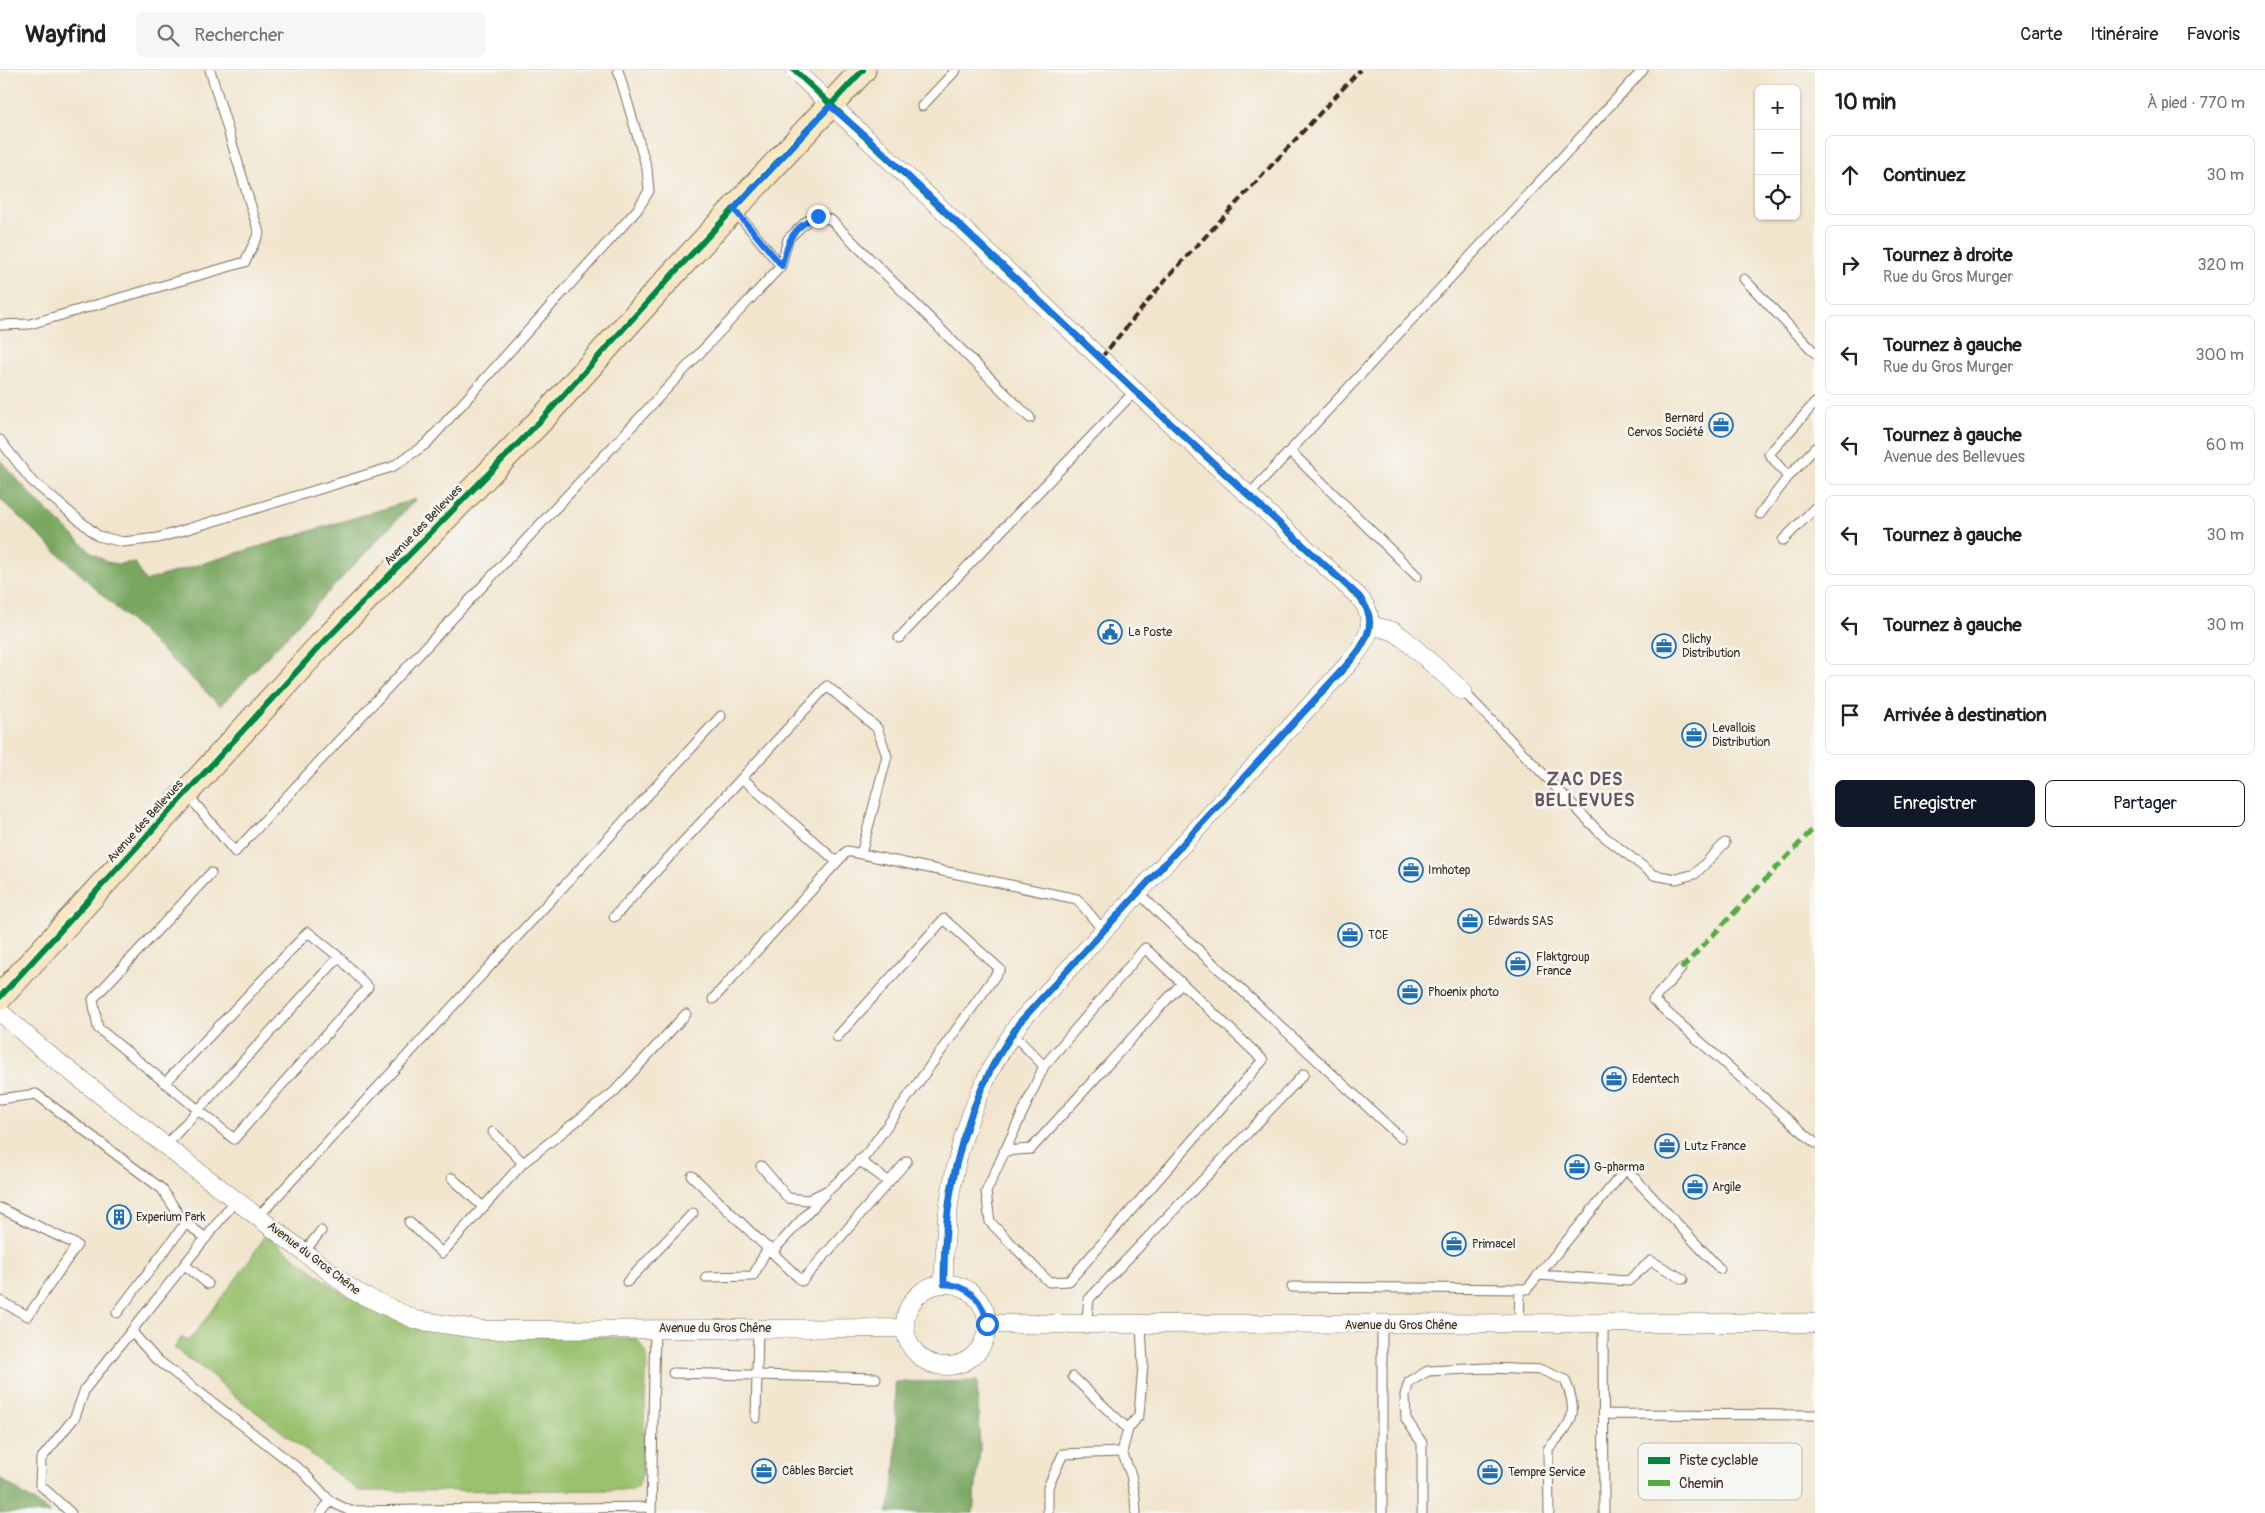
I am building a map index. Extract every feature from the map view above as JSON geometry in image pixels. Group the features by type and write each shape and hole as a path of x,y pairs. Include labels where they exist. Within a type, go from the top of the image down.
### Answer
{"street":[{"path":"794,70 830,106 869,139 1135,391 1359,596 1367,606 1370,625 1363,645 1349,663 1019,1023 991,1069 966,1130 956,1164 946,1220 944,1284"},
{"name":"Avenue des Bellevues","path":"0,997 320,646 543,418 863,70"},
{"path":"1370,625 1393,631 1402,637 1463,691"},
{"name":"Avenue du Gros Chêne","path":"0,1012 42,1050 356,1292 416,1320 483,1330 904,1328"},
{"path":"944,1284 960,1286 974,1295 984,1308 987,1324 986,1334 978,1351 963,1363 944,1366 925,1361 918,1355 911,1348 904,1328 907,1311 918,1295 934,1286 944,1284"},
{"name":"Avenue du Gros Chêne","path":"987,1324 1815,1323"}],"lane":[{"path":"0,325 30,324 245,262 259,233 210,70"},
{"path":"0,440 31,480 98,536 123,542 158,538 392,467 426,444 638,210 649,191 647,169 618,70"},
{"path":"922,106 956,70"},
{"path":"1249,495 1643,70"},
{"path":"734,209 782,266"},
{"path":"186,792 235,852 782,266 788,239 807,221 818,216 831,220 1030,418"},
{"path":"1744,279 1815,353"},
{"path":"899,638 1135,391"},
{"path":"1788,477 1769,454 1815,403"},
{"path":"1760,514 1788,477 1815,448"},
{"path":"1290,451 1417,576"},
{"path":"1784,540 1815,508"},
{"path":"614,917 827,686 878,728 887,756 861,854"},
{"path":"1463,691 1601,834 1654,875 1676,879 1695,874 1725,843"},
{"path":"258,1217 721,716"},
{"path":"742,778 837,862"},
{"path":"713,999 847,851 1078,899 1103,930"},
{"path":"165,1083 308,932 339,957 368,987 234,1139 198,1110 165,1083 98,1028 93,999 211,873"},
{"path":"1138,892 1163,918 1401,1138"},
{"path":"706,1277 753,1276 770,1249 866,1155 1000,969 944,919 837,1037"},
{"path":"1145,948 1263,1060 1068,1281 1048,1282 990,1222 986,1192 1044,1066 1145,948"},
{"path":"165,1146 339,957"},
{"path":"1681,969 1653,1000 1815,1143"},
{"path":"1004,1151 1031,1149 1182,983"},
{"path":"409,1222 442,1253 523,1163 614,1092 686,1014"},
{"path":"1013,1034 1044,1066"},
{"path":"1086,1325 1089,1299 1304,1074"},
{"path":"0,1099 36,1094 162,1189 186,1224 206,1238"},
{"path":"493,1132 523,1163"},
{"path":"859,1160 889,1182"},
{"path":"692,1176 802,1281 907,1161"},
{"path":"761,1166 788,1198 808,1200 830,1189"},
{"path":"1292,1287 1527,1289 1626,1169 1720,1269"},
{"path":"452,1178 482,1207"},
{"path":"71,1513 40,1485 41,1459 75,1417 85,1389 236,1200"},
{"path":"0,1208 77,1245 28,1316 0,1301"},
{"path":"627,1282 693,1213"},
{"path":"117,1313 186,1224"},
{"path":"304,1252 321,1231"},
{"path":"1538,1276 1628,1280 1651,1261 1683,1278"},
{"path":"185,1265 208,1284"},
{"path":"1519,1324 1520,1289"},
{"path":"1603,1324 1604,1513"},
{"path":"1136,1513 1136,1498 1131,1475 1122,1452 1128,1429 1139,1415 1143,1365 1141,1325"},
{"path":"1382,1325 1382,1513"},
{"path":"132,1332 155,1358 304,1472 330,1501 350,1511 651,1510 655,1328"},
{"path":"756,1418 758,1328"},
{"path":"1422,1513 1422,1443 1406,1419 1405,1396 1410,1382 1428,1371 1488,1368 1542,1370 1565,1380 1573,1400 1572,1416 1562,1433 1548,1449 1549,1513"},
{"path":"673,1373 876,1378"},
{"path":"1072,1377 1128,1429"},
{"path":"1604,1414 1815,1415"},
{"path":"1048,1513 1048,1487 1063,1454 1122,1452"},
{"path":"321,1513 330,1501"}],"green space":[{"path":"0,460 37,501 92,553 107,562 118,564 135,562 145,581 416,499 221,706 0,499"},
{"path":"266,1235 335,1288 358,1302 404,1322 637,1339 647,1354 642,1474 638,1487 632,1490 359,1491 222,1386 217,1379 174,1348 182,1337 189,1341 241,1272"},
{"path":"977,1381 980,1449 973,1513 887,1513 896,1464 895,1382"},
{"path":"0,1478 48,1511 50,1513 0,1513"}],"railway":[{"path":"1101,358 1166,279 1360,70"}],"marked path":[{"path":"1681,969 1815,827"}],"cycle path":[{"path":"794,70 1135,391 1359,597 1369,615 1370,623 1366,639 1349,663 1019,1023 991,1069 979,1094 961,1147 949,1201 944,1256 944,1284"},
{"path":"0,997 320,646 543,418 672,275 863,70"}],"place":[{"name":"Bernard Cervos Société","path":"1721,425"},
{"name":"La Poste","path":"1110,632"},
{"name":"Clichy Distribution","path":"1664,646"},
{"name":"Levallois Distribution","path":"1694,735"},
{"name":"Imhotep","path":"1411,870"},
{"name":"Edwards SAS","path":"1470,921"},
{"name":"TCE","path":"1350,935"},
{"name":"Flaktgroup France","path":"1518,964"},
{"name":"Phoenix photo","path":"1410,992"},
{"name":"Edentech","path":"1614,1079"},
{"name":"Lutz France","path":"1667,1146"},
{"name":"G-pharma","path":"1577,1167"},
{"name":"Argile","path":"1695,1187"},
{"name":"Experium Park","path":"119,1217"},
{"name":"Primacel","path":"1454,1244"},
{"name":"Câbles Barciet","path":"764,1471"},
{"name":"Tempre Service","path":"1490,1472"}],"district":[{"name":"ZAC DES BELLEVUES","path":"1585,790"}],"route":[{"path":"818,216 807,221 788,239 782,266 734,209 830,106 869,139 1135,391 1359,596 1367,606 1370,615 1370,625 1366,640 1349,663 1019,1023 991,1069 966,1130 956,1164 946,1220 944,1274 944,1284 960,1286 968,1290 980,1301 984,1308 987,1324"}]}
